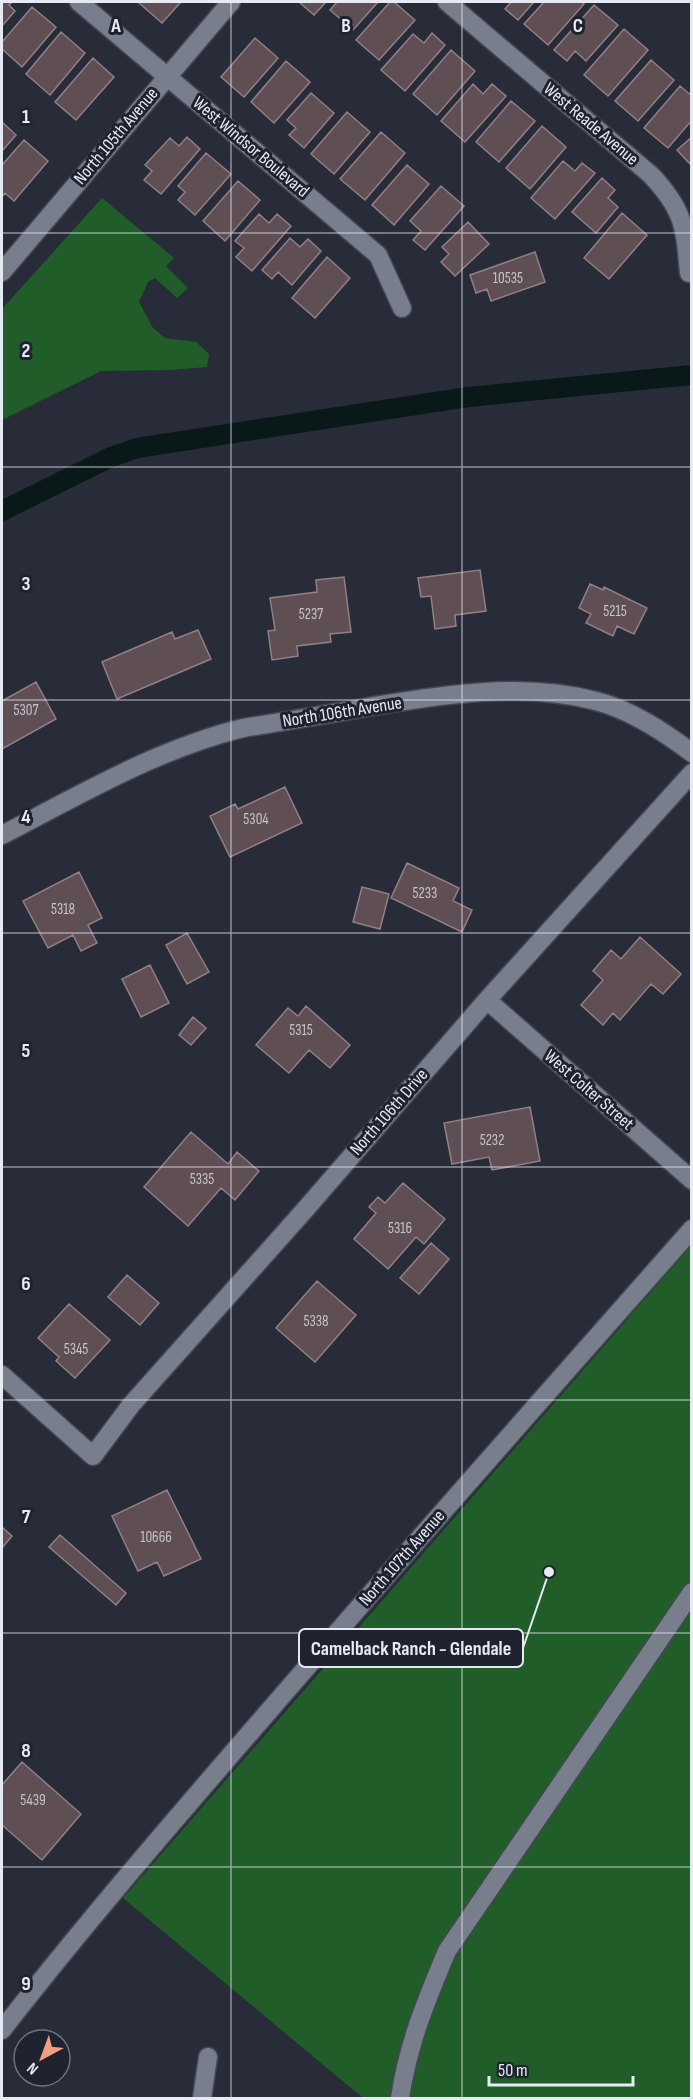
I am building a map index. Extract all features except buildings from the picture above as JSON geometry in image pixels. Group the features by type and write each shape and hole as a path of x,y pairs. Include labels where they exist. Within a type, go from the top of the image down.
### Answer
{"street":[{"name":"West Windsor Boulevard","path":"79,2 378,255 402,308"},
{"name":"North 105th Avenue","path":"2,272 8,250 167,76 231,2"},
{"name":"West Reade Avenue","path":"447,2 651,175 666,191 678,208 685,228 689,273"},
{"name":"North 106th Avenue","path":"2,835 127,771 207,737 243,728 465,693 514,691 562,694 598,702 638,718 692,753"},
{"name":"North 106th Drive","path":"2,1375 93,1456 131,1405 487,1000 692,773"},
{"name":"West Colter Street","path":"487,1000 692,1180"},
{"name":"North 107th Avenue","path":"2,2030 59,1956 134,1867 337,1632 692,1229"},
{"path":"400,2098 406,2063 424,2004 447,1951 692,1592"},
{"path":"202,2098 208,2057"}],"green space":[{"path":"102,198 174,258 166,266 188,288 177,298 155,278 148,282 139,302 153,328 165,338 196,342 209,354 207,367 101,371 2,420 2,309"},
{"path":"691,1246 691,2098 363,2098 123,1898"}],"waterway":[{"path":"2,511 111,457 137,448 468,397 692,375"}],"place":[{"name":"Camelback Ranch - Glendale","path":"549,1572"}]}
